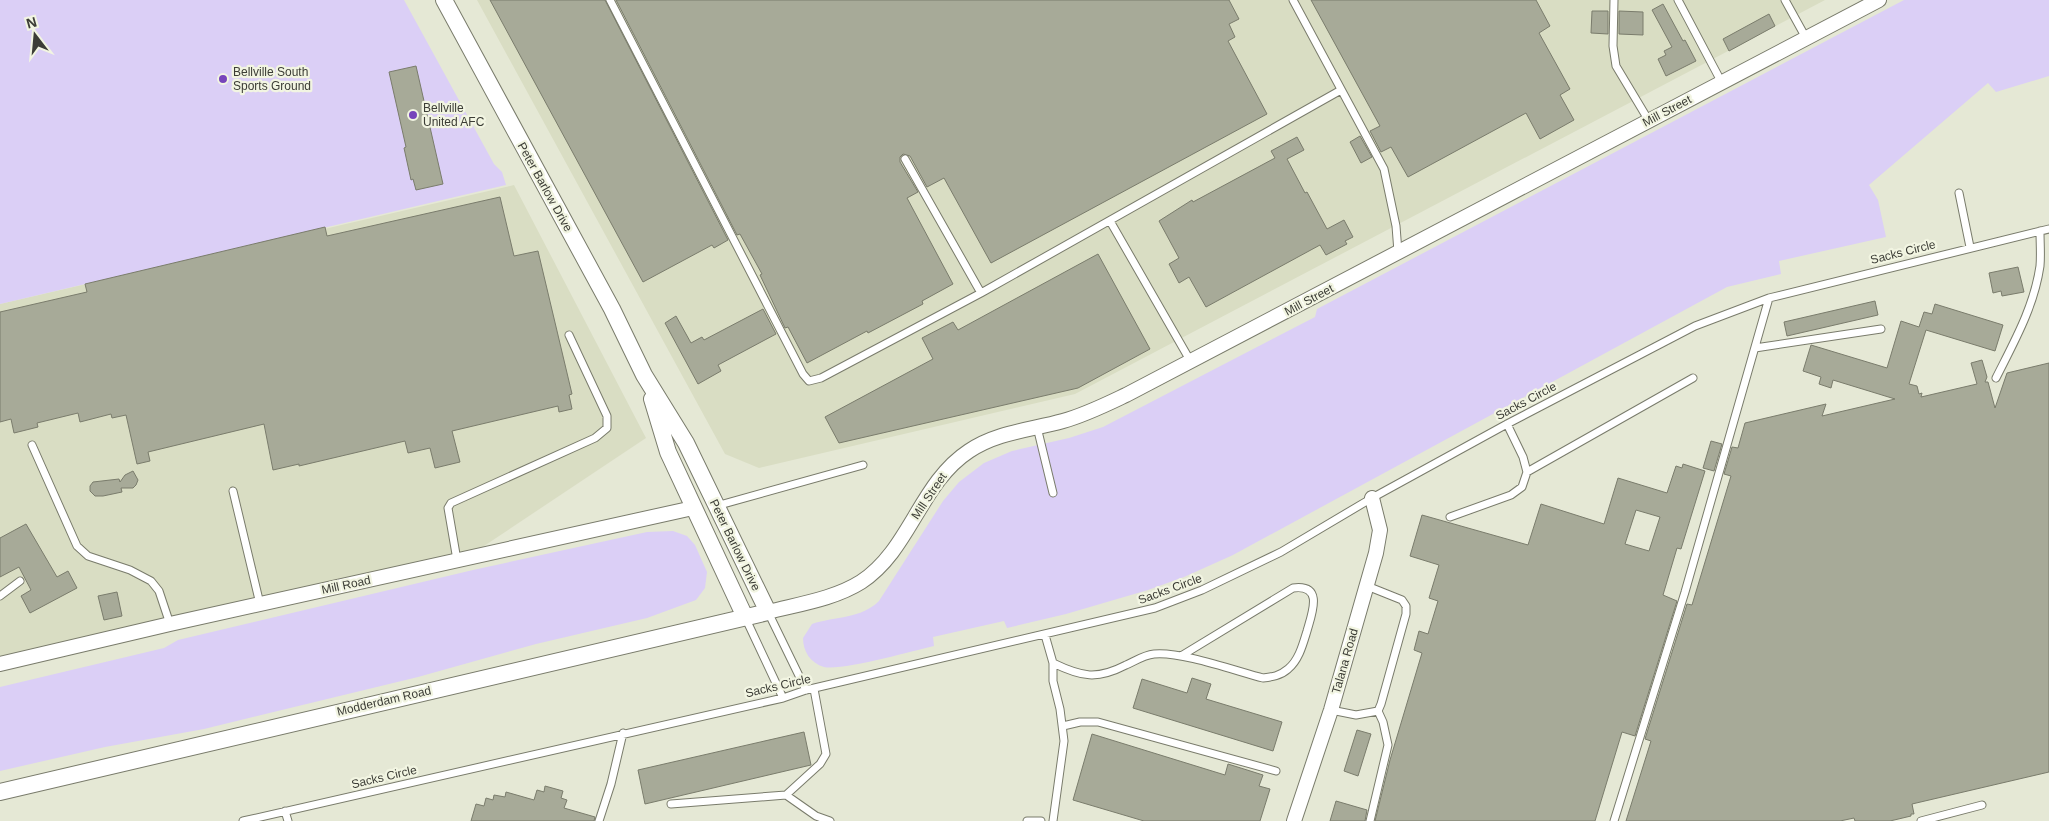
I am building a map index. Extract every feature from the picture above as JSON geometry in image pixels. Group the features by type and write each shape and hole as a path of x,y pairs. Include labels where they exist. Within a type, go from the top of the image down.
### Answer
{"street":[{"name":"Peter Barlow Drive","path":"444,0 612,309 644,375 686,443 768,612"},
{"name":"Mill Street","path":"768,612 839,593 864,580 894,549 931,489 952,464 968,451 989,440 1064,420 1096,409 1191,362 1879,0"},
{"name":"Peter Barlow Drive","path":"644,375 668,452 745,617"},
{"name":"Talana Road","path":"1294,821 1331,710 1376,553 1380,530 1372,498"},
{"name":"Mill Road","path":"0,664 170,624 693,508"},
{"name":"Modderdam Road","path":"0,792 768,612"}],"lane":[{"path":"610,0 803,374 809,381 821,378 981,293 1341,90"},
{"path":"1293,0 1384,168 1396,226 1398,252"},
{"path":"1614,0 1613,51 1616,66 1649,120"},
{"path":"1678,0 1722,83"},
{"path":"1785,0 1806,38"},
{"path":"905,159 981,293"},
{"path":"1959,193 1970,247"},
{"path":"1110,221 1191,362"},
{"name":"Sacks Circle","path":"243,821 783,698 806,690 814,690 1155,608 1202,590 1281,552 1372,498 1507,424 1695,326 1769,298 2049,229"},
{"path":"1996,378 2034,296 2040,265 2040,231"},
{"path":"1614,821 1685,592 1769,298"},
{"path":"1755,348 1881,329"},
{"path":"457,560 448,508 451,504 595,438 607,428 607,416 569,335"},
{"path":"1527,472 1693,378"},
{"path":"1450,517 1511,495 1522,487 1527,472 1523,457 1507,424"},
{"path":"1037,427 1053,492"},
{"path":"32,445 77,546 88,556 130,570 151,581 159,591 170,624"},
{"path":"716,506 863,465"},
{"path":"233,491 260,604"},
{"path":"0,596 20,581"},
{"path":"1367,586 1402,600 1406,606 1406,614 1378,711 1383,722 1388,745 1370,821"},
{"path":"1053,663 1074,673 1090,676 1113,672 1144,656 1154,654 1181,656 1262,678 1277,677 1289,669 1300,653 1314,608 1312,595 1308,589 1302,587 1293,588 1181,656"},
{"name":"Peter Barlow Drive","path":"768,612 806,690"},
{"name":"Peter Barlow Drive","path":"745,617 783,698"},
{"path":"1045,635 1053,663 1052,681 1063,726 1064,740 1054,821"},
{"path":"671,804 786,795 820,764 826,754 814,690"},
{"path":"1331,710 1356,715 1378,711"},
{"path":"1063,726 1080,722 1098,722 1276,771"},
{"path":"599,821 611,784 623,733"},
{"path":"786,795 816,816 830,821"},
{"path":"1922,821 1982,805"},
{"path":"285,811 288,821"},
{"path":"1027,821 1041,821"}],"shaded area":[{"name":"Bellville South Sports Ground","path":"0,0 404,0 494,164 502,172 506,185 0,304"},
{"path":"477,0 1825,0 1075,394 759,468 725,454"},
{"path":"1904,0 2049,0 2049,76 1996,92 1988,83 1869,185 1878,200 1886,237 1779,261 1781,274 1727,287 1233,555 1184,577 1148,590 1066,614 1007,628 1004,621 933,637 934,646 861,663 824,667 815,663 808,656 803,638 812,624 856,614 872,607 879,601 943,501 959,482 984,463 1012,451 1069,438 1103,427 1315,317 1317,309"},
{"path":"514,185 646,438 475,552 0,658 0,304"},
{"path":"673,531 687,536 695,545 707,572 705,588 696,600 647,618 536,644 418,677 204,729 105,747 0,771 0,687 164,648 178,640 473,570 647,532"}],"building":[{"path":"490,0 605,0 728,240 714,248 712,245 643,282"},
{"path":"616,0 1229,0 1239,19 1229,24 1235,37 1228,41 1267,114 991,263 944,178 927,187 910,156 903,154 900,157 900,162 918,192 907,198 953,284 922,301 923,304 807,363 788,327 785,328 760,275 762,274 740,234 737,235"},
{"path":"1311,0 1536,0 1550,26 1539,33 1570,89 1560,95 1574,120 1540,139 1526,113 1408,177 1391,147 1381,152 1370,131 1380,126"},
{"path":"1663,4 1696,61 1666,76 1658,59 1666,55 1664,51 1672,47 1652,10"},
{"path":"1592,11 1608,11 1608,34 1591,33"},
{"path":"1619,11 1643,12 1643,35 1619,34"},
{"path":"1769,14 1775,26 1729,51 1723,39"},
{"name":"Bellville United AFC","path":"416,66 443,184 416,190 413,179 411,180 404,148 406,147 389,72"},
{"path":"1360,136 1372,157 1361,163 1350,142"},
{"path":"1297,137 1304,150 1287,159 1305,193 1307,192 1327,229 1344,220 1353,237 1345,241 1347,244 1326,255 1320,245 1206,307 1189,277 1179,283 1169,264 1179,258 1159,221 1192,200 1193,202 1275,158 1271,151"},
{"path":"500,197 514,256 538,251 572,394 569,395 572,409 559,412 558,406 452,431 460,462 435,468 430,448 408,453 405,441 299,466 299,464 273,470 264,424 148,452 150,461 137,464 126,415 112,418 111,414 80,422 78,413 37,423 38,427 14,433 11,419 0,422 0,312 87,292 85,284 325,227 327,236"},
{"path":"1098,254 1150,349 1078,388 839,443 825,417 933,359 922,338 953,322 958,330"},
{"path":"2018,267 2024,292 2002,296 2001,291 1993,293 1989,273"},
{"path":"1875,301 1878,315 1787,336 1784,322"},
{"path":"1935,304 2003,325 1995,351 1926,330 1909,384 1917,386 1919,394 1922,393 1921,397 1977,384 1971,363 1982,360 1987,377 1985,382 1988,382 1995,408 2007,373 2049,363 2049,772 1912,804 1914,814 1890,821 1855,821 1854,818 1840,821 1626,821 1651,741 1645,739 1687,604 1692,605 1731,476 1724,474 1732,447 1738,448 1745,423 1826,404 1822,416 1895,399 1833,380 1831,388 1819,384 1821,377 1803,371 1811,345 1887,368 1901,321 1919,327 1924,312 1932,314"},
{"path":"763,309 776,334 718,365 721,371 698,384 665,323 676,316 691,343 702,337 704,340"},
{"path":"1711,441 1722,444 1714,471 1703,468"},
{"path":"1683,464 1705,471 1681,549 1677,548 1663,595 1677,601 1635,736 1622,732 1595,821 1375,821 1390,760 1422,653 1414,650 1419,631 1428,634 1438,601 1429,598 1439,565 1410,556 1422,515 1528,545 1541,504 1604,524 1618,478 1667,493 1676,466 1682,468","holes":["1636,510 1660,517 1649,551 1625,544"]},
{"path":"133,471 138,480 133,488 121,488 122,492 103,496 95,496 90,491 90,486 93,482 119,479 120,482 125,475"},
{"path":"26,524 57,577 68,571 77,588 30,613 21,596 31,590 19,567 0,577 0,538"},
{"path":"117,592 122,616 104,620 98,596"},
{"path":"1192,678 1211,684 1206,699 1282,722 1273,751 1133,708 1142,679 1187,693"},
{"path":"1357,730 1371,734 1358,776 1344,771"},
{"path":"804,732 811,765 645,804 638,770"},
{"path":"1092,734 1225,775 1228,764 1263,775 1259,786 1270,789 1260,821 1144,821 1073,800"},
{"path":"545,786 563,791 561,798 567,800 564,808 595,817 594,821 471,821 476,804 484,806 486,798 493,800 494,795 505,797 506,792 534,800 537,790 544,792"},
{"path":"1336,801 1367,810 1365,821 1330,821"}],"place":[{"name":"Bellville South Sports Ground","path":"223,79"},
{"name":"Bellville United AFC","path":"413,115"}]}
